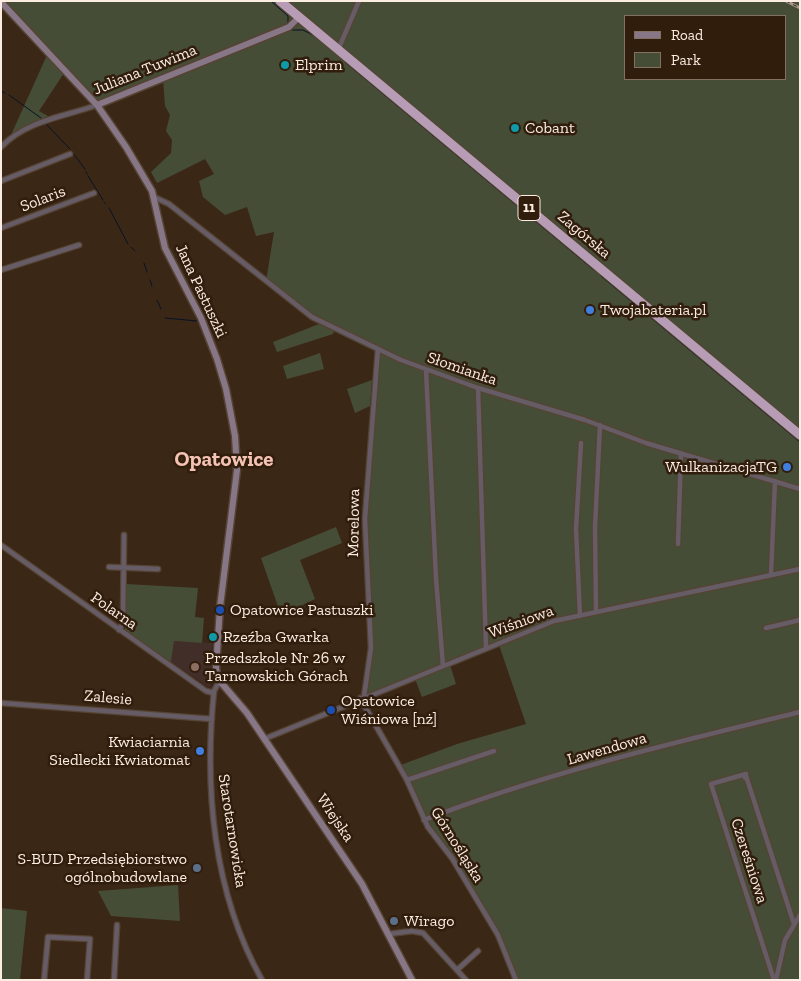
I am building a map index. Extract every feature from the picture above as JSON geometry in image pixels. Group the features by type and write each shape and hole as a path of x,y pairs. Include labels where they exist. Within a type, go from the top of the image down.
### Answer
{"highway":[{"name":"Zagórska","path":"283,4 800,435"}],"street":[{"path":"338,50 359,1"},
{"name":"Jana Pastuszki","path":"1,2 97,105 126,147 154,197 165,248 201,318 217,360 226,389 235,436 235,487 220,605 216,672 220,682"},
{"name":"Juliana Tuwima","path":"1,146 29,127 97,105 289,27 299,17"},
{"path":"1,181 70,154"},
{"name":"Solaris","path":"1,228 94,192"},
{"name":"Słomianka","path":"154,197 169,204 312,317 378,349 426,370 478,388 600,425 681,454 800,489"},
{"path":"1,270 79,245"},
{"name":"Morelowa","path":"362,698 371,648 364,519 378,349"},
{"path":"426,370 442,666"},
{"path":"478,388 486,648"},
{"path":"596,612 595,527 600,425"},
{"path":"580,616 576,530 581,443"},
{"path":"678,544 681,454"},
{"path":"771,575 775,481"},
{"path":"119,630 123,623 124,535"},
{"name":"Polarna","path":"1,545 206,691 214,693"},
{"path":"109,566 158,569"},
{"name":"Wiśniowa","path":"264,739 554,621 800,569"},
{"path":"766,628 800,620"},
{"name":"Starotarnowicka","path":"220,682 214,693 209,779 220,857 236,926 262,980"},
{"name":"Wiejska","path":"220,682 239,703 362,884 412,980"},
{"name":"Górnośląska","path":"362,698 408,780 424,820 455,863 498,935 516,980"},
{"name":"Zalesie","path":"1,703 212,719"},
{"name":"Lawendowa","path":"424,820 480,798 672,744 800,712"},
{"path":"408,780 494,751"},
{"name":"Czereśniowa","path":"775,980 711,784 745,776 794,924"},
{"name":"Czereśniowa","path":"775,980 785,940 800,914"},
{"path":"114,980 118,925"},
{"path":"389,934 412,931 422,933 466,980"},
{"path":"44,980 48,937 90,939 87,980"},
{"path":"457,970 478,952"}],"shaded area":[{"name":"Przedszkole Nr 26 w Tarnowskich Górach","path":"174,641 212,643 210,688 171,662"}],"green space":[{"path":"2,1 800,1 800,980 515,980 501,944 448,854 432,834 398,766 457,744 526,724 499,645 360,701 369,672 370,651 364,529 376,348 324,323 266,281 274,232 256,236 247,207 225,215 203,197 199,181 214,174 205,159 157,183 151,172 171,153 172,140 166,131 170,115 165,106 163,79 98,106"},
{"path":"47,55 64,73 39,111 48,116 11,135"},
{"path":"319,324 334,331 333,334 277,352 273,342"},
{"path":"320,353 324,369 287,379 283,366"},
{"path":"372,380 370,406 355,413 347,389"},
{"path":"336,527 342,543 300,560 315,599 281,615 261,558"},
{"path":"126,584 198,588 195,617 204,618 202,643 174,641 171,662 125,631"},
{"path":"450,665 456,684 422,697 415,679"},
{"path":"178,885 180,921 111,916 98,891"},
{"path":"1,908 27,911 20,980 1,980"}],"waterway":[{"path":"271,1 288,16 288,23"},
{"path":"291,30 303,30 313,35"},
{"path":"345,62 594,270"},
{"path":"1,91 5,93"},
{"path":"9,95 41,118"},
{"path":"47,125 70,149"},
{"path":"72,152 85,169"},
{"path":"88,176 103,200"},
{"path":"109,208 128,244"},
{"path":"131,247 135,251"},
{"path":"144,263 147,272"},
{"path":"601,276 800,442"},
{"path":"150,280 152,286"},
{"path":"157,300 161,309"},
{"path":"165,318 197,321"}],"railway":[{"path":"786,1 800,8"}],"place":[{"name":"Elprim","path":"285,65"},
{"name":"Cobant","path":"515,128"},
{"name":"Twojabateria.pl","path":"590,310"},
{"name":"WulkanizacjaTG","path":"787,467"},
{"name":"Opatowice Pastuszki","path":"220,610"},
{"name":"Rzeźba Gwarka","path":"213,637"},
{"name":"Przedszkole Nr 26 w Tarnowskich Górach","path":"195,667"},
{"name":"Opatowice Wiśniowa [nż]","path":"331,710"},
{"name":"Kwiaciarnia Siedlecki Kwiatomat","path":"200,751"},
{"name":"S-BUD Przedsiębiorstwo ogólnobudowlane","path":"197,868"},
{"name":"Wirago","path":"394,921"}],"district":[{"name":"Opatowice","path":"224,460"}]}
